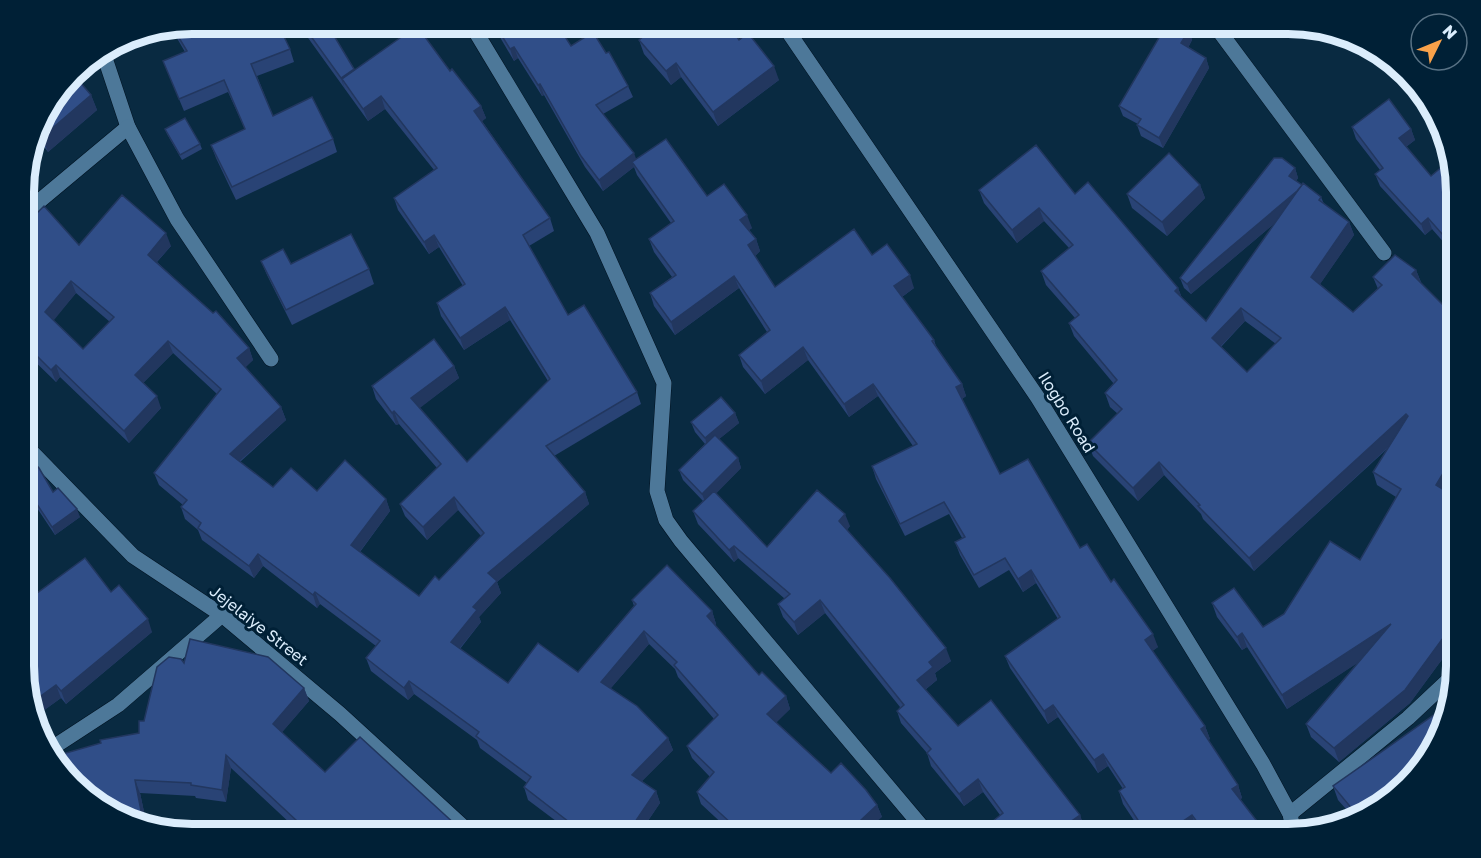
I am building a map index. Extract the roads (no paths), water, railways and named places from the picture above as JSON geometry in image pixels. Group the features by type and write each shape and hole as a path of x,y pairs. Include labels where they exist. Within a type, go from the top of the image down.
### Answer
{"street":[{"path":"477,34 597,233 664,383 657,491 666,520 681,541 919,823"},
{"name":"Ilogbo Road","path":"790,34 1038,398 1263,764 1290,814 1292,823"},
{"path":"1221,34 1384,253"},
{"path":"106,60 128,127 177,219 271,359"},
{"path":"34,205 128,127"},
{"name":"Jejelaiye Street","path":"34,454 133,556 222,615 340,714 460,824"},
{"path":"57,745 118,705 222,615"},
{"path":"1290,814 1408,718 1445,683"}]}
